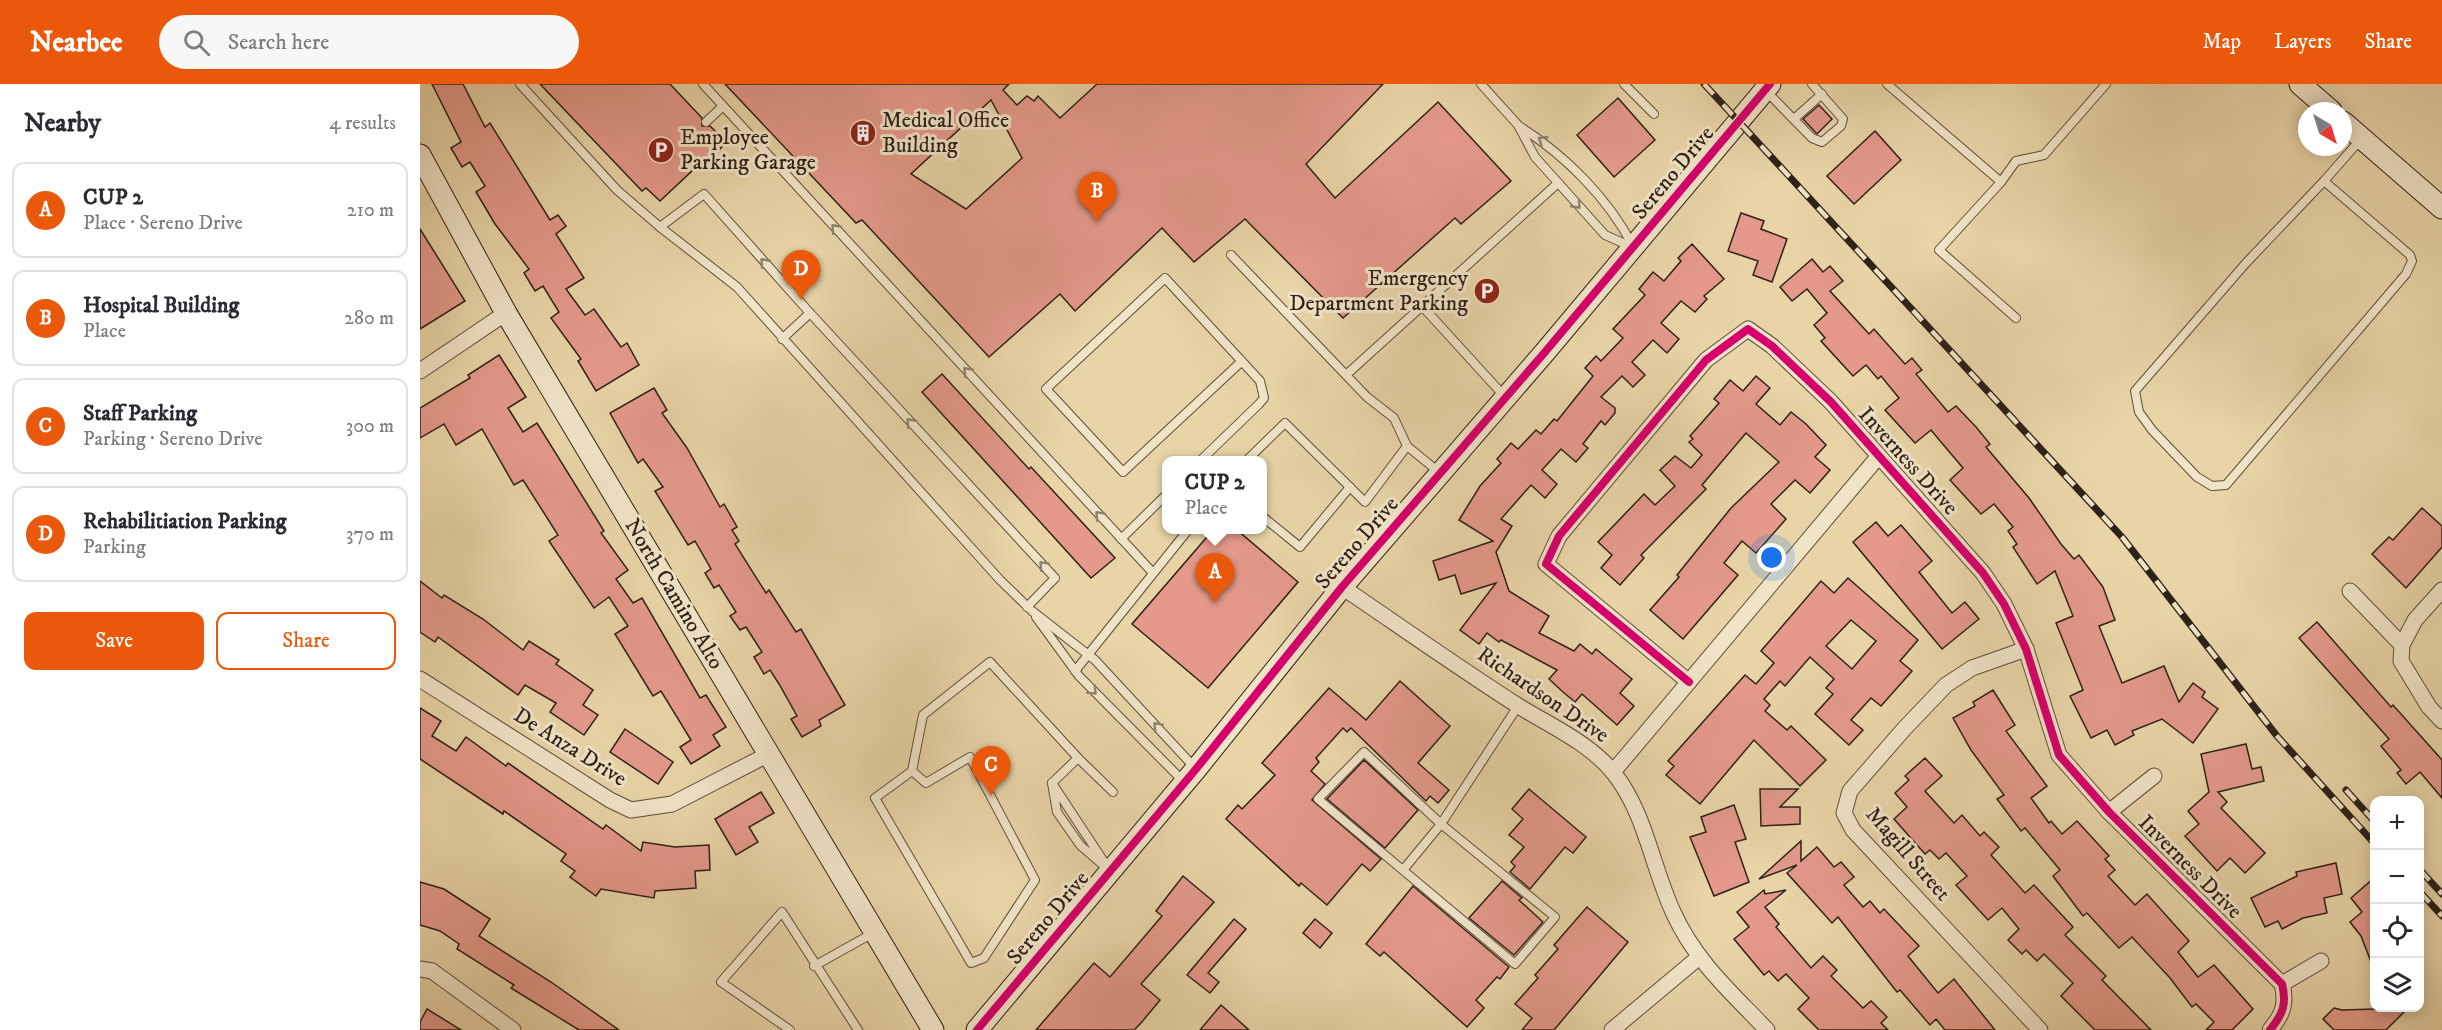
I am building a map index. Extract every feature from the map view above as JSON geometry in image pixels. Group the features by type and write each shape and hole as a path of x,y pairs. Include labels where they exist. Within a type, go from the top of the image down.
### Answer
{"street":[{"path":"2300,84 2321,102"},
{"name":"Sereno Drive","path":"977,1030 1190,775 1342,587 1506,398 1768,87"},
{"path":"2352,130 2442,208"},
{"name":"North Camino Alto","path":"420,155 506,313 933,1030"},
{"path":"420,372 506,313"},
{"name":"Inverness Drive","path":"1689,682 1546,564 1558,536 1706,360 1748,329 1772,346 1809,380 1983,573 2004,604 2026,649 2060,755 2109,812 2282,984"},
{"path":"1613,772 1878,457"},
{"name":"Richardson Drive","path":"1342,587 1518,706 1588,749 1613,772 1634,808 1654,856 1673,913 1698,958 1767,1030"},
{"path":"2442,590 2415,620 2402,645 2401,661 2429,707 2442,721"},
{"path":"2350,591 2402,645"},
{"name":"Magill Street","path":"2026,649 1972,668 1946,685 1850,791 1844,813 1852,830 2040,1030"},
{"name":"De Anza Drive","path":"420,679 610,800 631,810 672,804 770,754"},
{"path":"2109,812 2154,776"},
{"path":"1612,1030 1698,958"},
{"path":"2270,1030 2282,1015 2286,999 2282,984 2321,961"},
{"path":"420,969 432,971 513,1030"}],"lane":[{"path":"520,84 617,190 737,287 1029,609 1075,671 1190,775"},
{"path":"703,84 1153,573"},
{"path":"1481,84 1518,125 1535,157 1605,235 1634,247"},
{"path":"1624,84 1653,114"},
{"path":"1768,87 1816,142 1822,142 1834,133 1843,119 1812,84"},
{"path":"1887,84 2001,182"},
{"path":"2016,318 1939,250 2001,182 2016,161 2044,155 2106,84"},
{"path":"1794,119 1822,94"},
{"path":"706,122 723,106"},
{"path":"1518,125 1550,145 1618,218 1634,247"},
{"path":"2324,181 2410,255 2412,261 2406,274 2226,485 2212,486 2197,477 2151,430 2139,412 2135,391 2246,263 2324,181 2361,138"},
{"path":"1346,375 1558,183"},
{"path":"660,227 704,194 810,314 1055,578 1029,609"},
{"path":"1231,255 1367,398 1394,418 1407,446 1441,474"},
{"path":"1205,456 1264,398 1260,381 1242,360 1165,278 1046,389 1123,472 1242,360"},
{"path":"1422,306 1506,398"},
{"path":"782,339 810,314"},
{"path":"1251,456 1285,423 1365,502 1407,446"},
{"path":"1267,520 1300,547 1350,487"},
{"path":"1121,539 1162,499"},
{"path":"1075,671 1185,534"},
{"path":"1029,609 1088,654 1190,775"},
{"path":"912,771 926,783 970,757 1035,880 984,958 971,963 875,798 912,771 923,715 990,662 1078,758 1113,792"},
{"path":"1403,870 1440,824 1518,706"},
{"path":"1364,752 1440,824 1555,917 1515,964 1318,799 1364,752"},
{"path":"1078,758 1052,783 1057,812 1080,845 1110,871"},
{"path":"790,1030 721,982 782,912 814,966 858,1030"},
{"path":"814,966 876,932"}],"building":[{"path":"432,84 463,84 485,127 490,123 550,220 558,215 566,226 556,234 584,278 566,289 585,315 594,309 621,347 627,343 639,365 596,391 578,361 581,359 551,318 559,312 543,286 535,291 524,273 529,269 495,224 476,192 485,186 470,162 462,167 451,148 461,142"},
{"name":"Employee Parking Garage","path":"540,84 670,84 702,118 702,126 710,126 726,142 711,159 707,157 660,201 646,188 642,191"},
{"path":"725,84 1009,84 1003,90 1017,105 1027,96 1034,101 1038,96 1060,118 1097,84 1383,84 1306,164 1335,198 1438,102 1511,181 1461,224 1455,218 1343,318 1245,219 1194,262 1162,228 1075,311 1060,294 989,357 862,220 856,223","holes":["991,100 1022,158 966,209 911,174"]},
{"path":"1618,98 1655,140 1614,177 1577,135"},
{"path":"1819,105 1832,119 1817,134 1803,119"},
{"path":"1875,131 1901,160 1854,204 1827,176"},
{"path":"1741,213 1764,221 1761,229 1787,239 1772,282 1753,275 1758,261 1728,251"},
{"path":"420,229 465,301 420,329"},
{"path":"1692,244 1724,279 1704,296 1707,299 1695,312 1681,301 1661,323 1679,339 1667,353 1653,340 1632,362 1645,375 1633,387 1622,376 1601,397 1615,408 1615,413 1605,425 1601,421 1583,444 1588,448 1576,462 1561,449 1542,470 1557,484 1545,498 1531,485 1501,519 1512,526 1496,552 1509,591 1549,616 1539,633 1574,651 1580,644 1592,654 1596,649 1632,679 1620,693 1634,706 1617,725 1582,694 1575,702 1563,692 1549,679 1557,670 1501,640 1499,642 1487,633 1479,644 1460,630 1496,583 1461,594 1455,575 1439,580 1433,561 1493,541 1459,520 1480,486 1501,463 1497,459 1511,443 1518,449 1536,430 1541,434 1554,419 1557,421 1593,376 1585,368 1596,356 1601,361 1623,338 1613,329 1645,295 1639,289 1653,272 1664,281 1681,261 1678,258"},
{"path":"1812,259 1823,272 1830,266 1843,281 1830,291 1869,334 1874,329 1905,364 1912,358 1922,370 1916,374 1948,412 1956,406 1976,427 1990,444 1986,447 2029,498 2061,544 2074,559 2079,555 2103,587 2115,620 2099,626 2122,683 2164,666 2179,702 2193,683 2205,692 2202,697 2218,709 2193,743 2162,719 2132,731 2134,735 2115,745 2107,730 2091,738 2070,696 2083,690 2056,623 2073,616 2055,571 2037,584 2013,547 2017,544 2008,531 2013,527 1994,504 1981,514 1950,480 1963,468 1931,430 1915,443 1885,410 1899,398 1881,376 1878,379 1866,365 1853,376 1821,341 1825,338 1814,325 1827,313 1807,289 1792,301 1780,287"},
{"path":"499,355 526,397 508,408 523,432 537,423 604,531 601,533 628,570 616,579 633,603 642,598 700,698 706,695 726,727 713,735 720,746 691,764 680,747 691,740 661,691 653,696 615,634 628,626 609,597 594,608 549,541 558,535 523,480 514,485 482,429 456,445 444,424 420,438 420,408 470,378 468,375"},
{"path":"942,374 1115,558 1091,578 922,392"},
{"path":"1756,376 1770,388 1756,404 1780,425 1791,412 1806,424 1826,445 1815,457 1830,470 1810,493 1795,480 1771,504 1786,519 1756,553 1742,541 1724,563 1738,575 1683,639 1650,610 1679,577 1677,575 1731,508 1779,462 1746,433 1702,485 1706,489 1641,555 1644,558 1620,585 1601,568 1612,555 1598,542 1644,494 1655,505 1675,486 1660,470 1675,456 1691,468 1702,455 1689,442 1693,439 1690,436 1719,403 1714,399 1730,380 1743,391"},
{"path":"654,388 667,410 662,413 687,448 720,507 724,504 737,527 732,530 739,541 735,544 766,593 769,590 796,632 801,629 845,705 819,720 821,726 802,737 791,719 797,716 779,684 770,670 764,674 754,657 762,652 746,627 740,630 730,616 736,612 719,585 714,588 705,573 711,569 695,541 688,545 655,491 663,487 643,459 638,463 610,413"},
{"path":"2422,508 2442,526 2442,547 2406,588 2372,554 2389,537 2393,540"},
{"path":"1876,522 1888,536 1901,525 1932,561 1919,572 1952,613 1965,602 1979,619 1942,649 1853,542"},
{"path":"1210,534 1242,534 1298,582 1208,688 1132,624"},
{"path":"1848,578 1918,640 1900,661 1912,671 1881,706 1871,698 1851,720 1863,730 1849,745 1815,714 1833,694 1826,688 1834,679 1810,657 1785,686 1780,681 1764,699 1770,705 1765,711 1787,730 1791,726 1826,760 1800,786 1754,740 1700,804 1666,775 1674,766 1668,761 1745,675 1756,684 1774,663 1761,651 1821,581 1834,593","holes":["1851,620 1876,641 1852,669 1826,646"]},
{"path":"420,581 442,598 444,595 483,619 523,650 529,641 559,660 556,664 593,690 583,705 598,715 584,735 550,712 556,703 525,685 518,695 438,637 435,642 420,632"},
{"path":"2317,622 2391,707 2393,705 2442,760 2442,798 2420,772 2406,784 2397,773 2401,770 2381,746 2389,739 2299,638"},
{"path":"1400,681 1450,726 1418,763 1449,790 1438,803 1430,796 1426,801 1351,728 1347,732 1343,728 1316,758 1319,762 1311,771 1325,784 1312,800 1381,859 1370,871 1362,864 1327,905 1301,883 1299,886 1226,819 1238,805 1242,809 1275,775 1262,763 1329,688 1366,720"},
{"path":"1993,690 2015,725 2006,731 2047,786 2031,798 2049,823 2051,821 2062,834 2077,821 2109,856 2105,859 2115,870 2108,876 2135,905 2147,894 2189,941 2178,952 2198,977 2214,965 2253,1009 2232,1030 2206,1030 2214,1022 2196,1004 2192,1007 2170,978 2132,937 2119,948 2087,913 2083,916 2053,876 2060,870 2025,828 2021,831 1997,799 2004,795 1971,750 1953,718 1975,706 1973,702"},
{"path":"420,708 441,721 432,736 456,751 466,737 506,766 508,763 603,829 606,825 641,851 643,842 675,847 709,845 710,870 695,871 696,888 655,891 654,898 601,889 596,896 570,877 575,871 561,861 566,854 504,811 503,814 420,759"},
{"path":"625,729 673,762 658,784 610,752"},
{"path":"2246,744 2252,769 2261,767 2264,781 2218,792 2227,802 2221,808 2265,853 2245,873 2230,858 2217,871 2185,836 2199,824 2188,811 2209,792 2201,754"},
{"path":"1925,758 1942,776 1925,791 1954,823 1962,815 1980,836 1984,832 1999,847 1991,855 2025,893 2034,885 2073,927 2065,935 2106,976 2102,980 2151,1030 2095,1030 2061,996 2073,983 2044,954 2037,961 2026,950 2022,954 2008,940 2019,929 2002,908 1988,920 1956,885 1967,876 1946,853 1939,859 1930,850 1925,854 1894,819 1907,807 1895,793 1909,780 1905,776"},
{"path":"1364,760 1418,810 1385,848 1327,799"},
{"path":"1529,789 1586,837 1573,853 1565,847 1530,889 1510,872 1515,866 1511,862 1524,847 1509,835 1523,819 1512,809"},
{"path":"1760,789 1798,789 1780,807 1800,807 1800,824 1761,826"},
{"path":"761,792 774,813 749,827 758,842 736,855 715,819"},
{"path":"1734,805 1746,839 1735,842 1749,882 1714,896 1690,837 1706,832 1701,817"},
{"path":"1801,841 1801,861 1817,847 1834,867 1841,862 1854,877 1844,885 1863,907 1870,901 1880,913 1884,909 1919,946 1908,956 1938,993 1954,979 1995,1030 1945,1030 1936,1019 1930,1025 1900,990 1897,992 1838,917 1832,923 1787,873 1797,865 1759,879"},
{"path":"2336,863 2342,894 2324,898 2327,913 2303,918 2282,929 2278,921 2265,927 2251,898 2297,876 2296,872"},
{"path":"1183,876 1214,902 1141,984 1160,1000 1141,1023 1134,1030 1036,1030 1094,963 1110,977 1162,916 1156,911"},
{"path":"1502,881 1522,898 1519,900 1543,922 1514,955 1469,918"},
{"path":"2370,881 2370,959 2361,936 2350,922 2362,912 2351,898"},
{"path":"420,882 444,889 490,919 479,936 551,982 619,1030 579,1030 511,988 514,985 457,949 459,944 440,931 420,925"},
{"path":"1413,886 1509,967 1500,979 1497,977 1476,1000 1484,1008 1467,1027 1384,952 1380,956 1366,944"},
{"path":"1764,890 1765,894 1786,890 1765,907 1779,924 1776,927 1811,968 1823,956 1837,970 1831,976 1863,1008 1871,1001 1887,1017 1881,1023 1888,1030 1819,1030 1798,1009 1809,998 1786,974 1778,981 1769,971 1764,975 1734,939 1749,927 1737,912"},
{"path":"1587,907 1628,942 1554,1030 1522,1030 1532,1018 1515,1004 1538,978 1535,975 1558,949 1554,945"},
{"path":"1234,919 1246,929 1208,973 1219,982 1210,993 1187,975"},
{"path":"1315,919 1332,933 1320,948 1303,933"},
{"path":"1221,1005 1249,1030 1200,1030"},
{"path":"2334,1008 2370,1009 2370,1012 2404,1012 2386,1030 2334,1030 2323,1019"},
{"path":"427,1009 461,1030 420,1030 420,1022"}],"railway":[{"path":"1704,84 2122,537 2277,736 2370,839"},
{"path":"2346,790 2370,817"},
{"path":"2424,874 2442,894"},
{"path":"2424,896 2442,916"}],"cycle path":[{"path":"977,1030 1196,769 1342,587 1545,352 1770,84"},
{"path":"1689,682 1546,564 1559,536 1706,360 1748,329 1772,346 1831,402 1983,573 2004,604 2026,649 2059,755 2109,812 2282,984 2283,1008 2270,1030"}],"place":[{"name":"Medical Office Building","path":"863,133"},
{"name":"Employee Parking Garage","path":"661,150"},
{"name":"Hospital Building","path":"1097,222"},
{"name":"Emergency Department Parking","path":"1487,291"},
{"name":"Rehabilitiation Parking","path":"801,300"},
{"name":"CUP 2","path":"1215,603"},
{"name":"Staff Parking","path":"991,796"}]}
